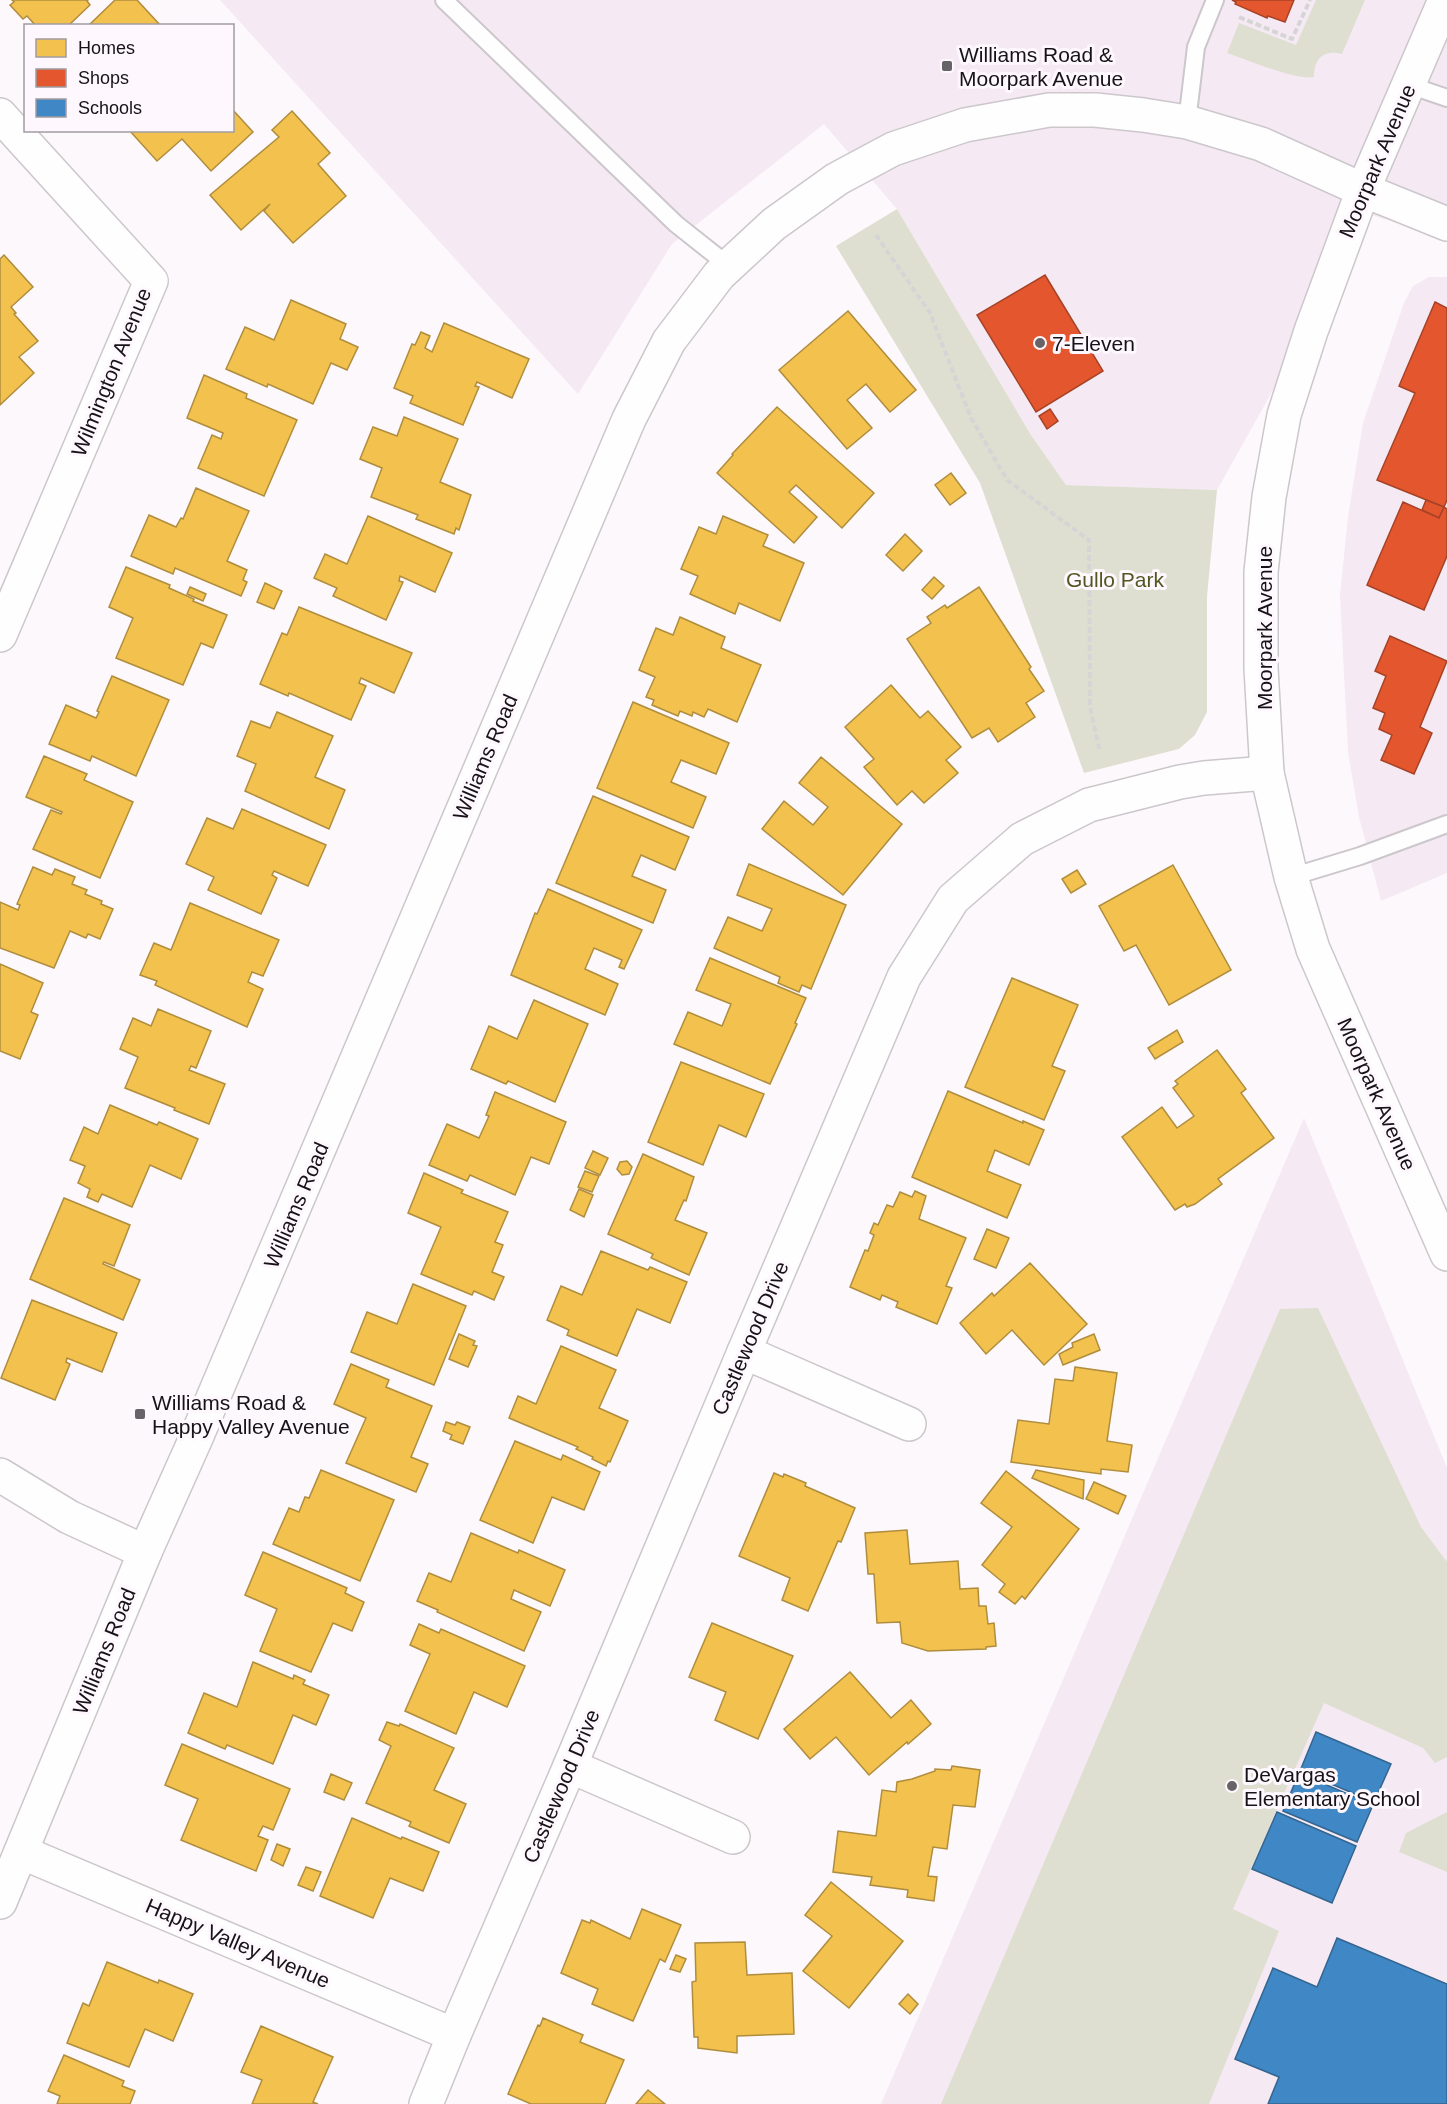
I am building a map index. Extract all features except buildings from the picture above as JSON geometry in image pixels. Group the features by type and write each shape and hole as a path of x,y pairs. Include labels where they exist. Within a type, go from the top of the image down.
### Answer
{"street":[{"name":"Moorpark Avenue","path":"1445,0 1363,190 1311,331 1284,415 1269,497 1261,572 1261,668 1266,772 1291,878 1313,949 1447,1254"},
{"name":"Williams Road","path":"0,1902 145,1552 196,1438 629,419 669,341 719,275 774,224 837,179 893,149 965,125 1049,111 1078,109 1187,122 1261,144 1363,190 1447,224"},
{"name":"Wilmington Avenue","path":"0,116 151,281 0,635"},
{"name":"Castlewood Drive","path":"426,2104 904,977 953,900 1022,838 1089,805 1180,782 1266,772"},
{"path":"744,1352 909,1424"},
{"path":"0,1475 69,1517 145,1552"},
{"path":"570,1766 733,1837"},
{"name":"Happy Valley Avenue","path":"21,1852 454,2035"}],"lane":[{"path":"444,0 676,224 729,266"},
{"path":"1187,122 1196,47 1215,0"},
{"path":"1409,86 1447,98"},
{"path":"1291,878 1447,824"}],"path":[{"path":"1234,26 1238,16 1292,39 1310,0"},
{"path":"876,235 930,313 971,418 1007,480 1089,540 1090,707 1100,753"}],"shaded area":[{"path":"220,0 1447,0 1447,237 1371,215 1217,490 1066,485 1031,435 897,209 824,124 672,244 578,394"},
{"path":"1429,277 1447,277 1447,873 1381,901 1359,817 1348,752 1340,595 1348,517 1363,423 1404,303 1413,286"},
{"name":"DeVargas Elementary School","path":"1304,1118 1447,1468 1447,2104 881,2104"}],"green space":[{"path":"1316,0 1365,0 1342,54 1330,53 1321,57 1316,65 1314,77 1284,73 1227,53 1239,23 1296,45"},
{"name":"Gullo Park","path":"897,209 1031,435 1066,485 1217,490 1207,597 1207,712 1195,735 1179,749 1084,773 980,483 836,246"},
{"path":"1318,1308 1421,1527 1447,1562 1447,1757 1435,1763 1423,1748 1324,1703 1233,1909 1279,1931 1209,2104 941,2104 1280,1309"},
{"path":"1447,1812 1447,1872 1399,1852 1406,1833"}],"place":[{"name":"Williams Road & Moorpark Avenue","path":"947,66"},
{"name":"7-Eleven","path":"1040,343"},
{"name":"Williams Road & Happy Valley Avenue","path":"140,1414"},
{"name":"DeVargas Elementary School","path":"1232,1786"}]}
